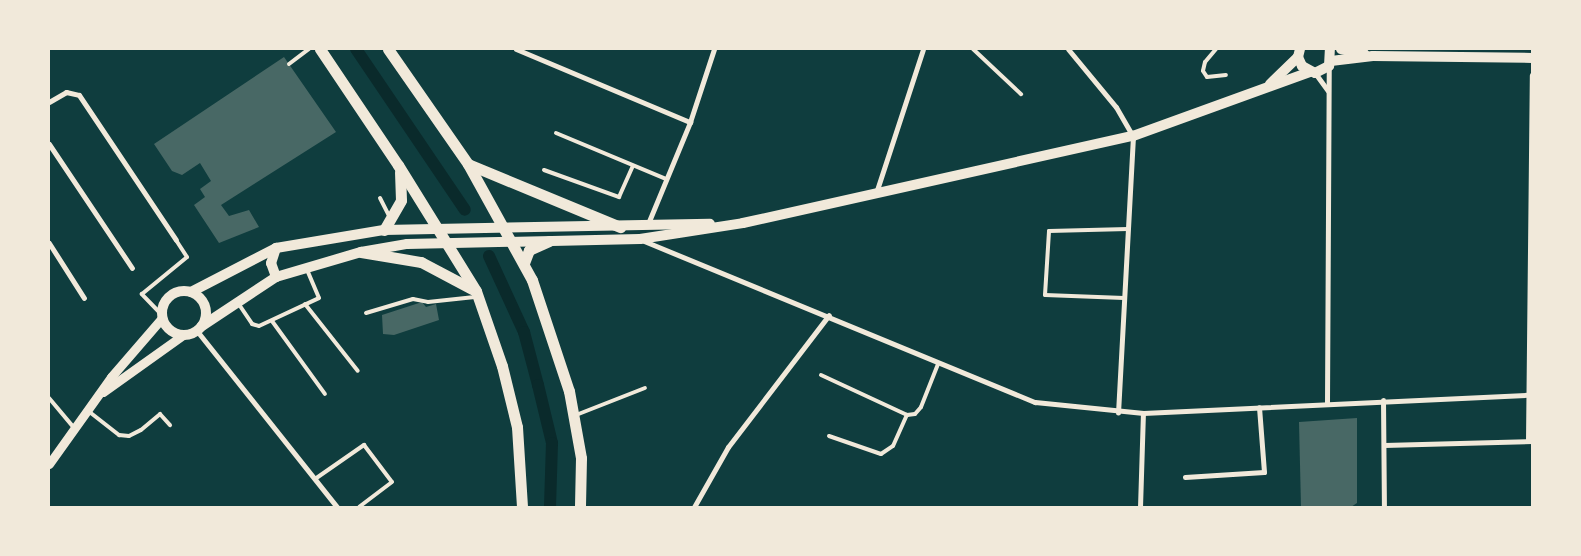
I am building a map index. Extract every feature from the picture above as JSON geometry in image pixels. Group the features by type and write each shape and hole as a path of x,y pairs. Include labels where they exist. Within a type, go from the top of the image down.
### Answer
{"main road":[{"path":"320,49 398,165 476,294 502,366 517,426 522,507"},
{"path":"388,49 468,164 514,242 524,263 551,330 574,416 581,458 580,507"},
{"path":"1330,49 1330,64"},
{"path":"1341,49 1373,56"},
{"path":"1268,87 1298,52"},
{"path":"1298,52 1302,66 1313,72"},
{"path":"743,224 437,230 387,226 276,248 191,292 170,295 162,316 170,330 183,335 200,328 276,277 361,252 407,244 640,239 743,224 875,196 1133,136 1313,72 1330,64 1386,53 1487,54 1532,58"},
{"path":"468,164 620,227"},
{"path":"387,226 401,200 398,165"},
{"path":"524,263 529,250 550,241"},
{"path":"276,248 271,263 276,277"},
{"path":"361,252 421,262 476,294"},
{"path":"191,292 205,306 200,328"}],"street":[{"path":"516,49 690,122"},
{"path":"647,226 690,122 714,49"},
{"path":"875,196 923,49"},
{"path":"1068,49 1116,107 1133,136 1118,413"},
{"path":"1327,404 1328,91 1330,64"},
{"path":"1313,72 1328,91"},
{"path":"1384,445 1530,441 1528,395 1532,75"},
{"path":"49,102 66,92 79,95 176,240"},
{"path":"49,144 132,268"},
{"path":"640,239 829,315 938,364 1035,402 1118,413 1143,413 1383,400 1528,395"},
{"path":"49,243 84,298"},
{"path":"694,507 728,447 829,315"},
{"path":"49,464 95,398 162,316"},
{"path":"200,328 337,507"},
{"path":"95,398 183,335"},
{"path":"1383,400 1384,507"},
{"path":"1185,477 1264,472 1259,407"},
{"path":"1140,507 1143,413"}],"lane":[{"path":"290,63 309,49"},
{"path":"973,49 1021,94"},
{"path":"1216,49 1205,62 1203,71 1208,77 1226,75"},
{"path":"556,133 666,178"},
{"path":"544,170 619,197 633,166"},
{"path":"380,198 387,226"},
{"path":"1124,298 1045,295 1049,230 1128,229"},
{"path":"162,316 142,294 188,258 176,240"},
{"path":"238,302 252,324 259,326 319,298 306,268"},
{"path":"366,313 413,299 428,302 476,294"},
{"path":"305,304 358,371"},
{"path":"272,321 325,394"},
{"path":"821,375 907,415 914,414 921,407 938,364"},
{"path":"574,416 645,388"},
{"path":"49,398 74,428"},
{"path":"87,410 118,435 129,436 141,430 160,414 170,424"},
{"path":"829,436 881,454 893,446 907,415"},
{"path":"315,479 364,445 392,482 359,507"}],"building":[{"path":"284,57 336,132 221,205 229,216 249,210 259,227 219,243 194,205 205,197 200,189 211,181 200,163 182,175 172,171 154,144"},
{"path":"422,302 426,307 436,304 439,320 394,335 383,334 382,315"},
{"path":"1357,418 1357,503 1351,507 1301,507 1299,422"}],"waterway":[{"path":"356,49 465,210"},
{"path":"489,256 524,332 538,385 552,443 550,507"}]}
